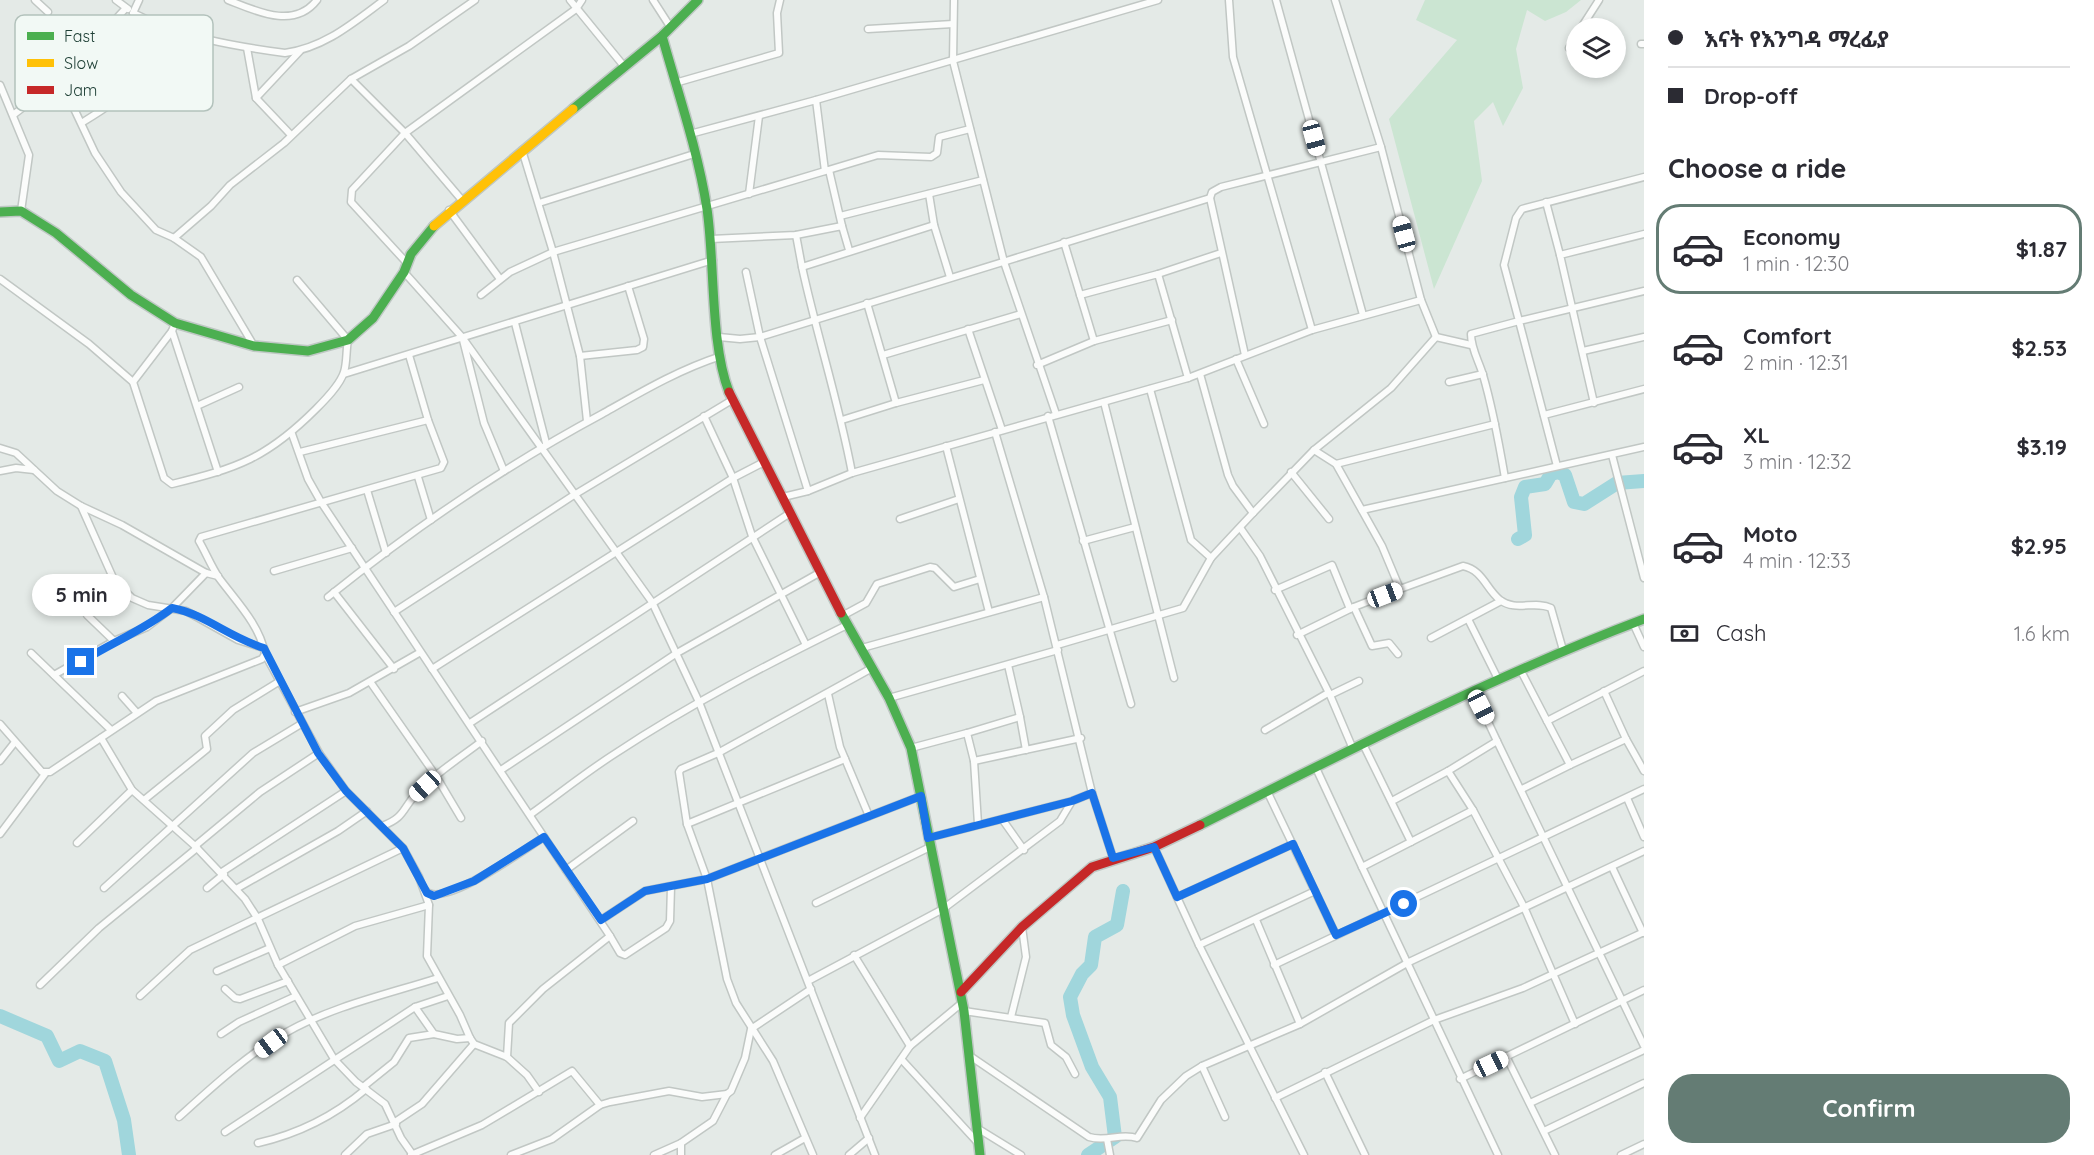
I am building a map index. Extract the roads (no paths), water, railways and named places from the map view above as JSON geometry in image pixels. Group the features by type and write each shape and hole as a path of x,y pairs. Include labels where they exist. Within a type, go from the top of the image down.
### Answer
{"street":[{"path":"36,0 48,12"},
{"path":"116,0 138,15"},
{"path":"133,13 139,0"},
{"path":"228,0 268,16 303,12 314,1"},
{"path":"213,40 285,53 300,51 341,32 384,0"},
{"path":"174,238 211,206 230,185 291,135 351,79 410,46 476,0"},
{"path":"570,0 623,65"},
{"path":"406,262 351,202 352,190 405,133 576,9 582,0"},
{"path":"653,0 670,28"},
{"path":"0,212 21,211 56,232 173,327 254,346 308,351 348,340 373,318 404,272 406,262 425,235 449,210 623,65 662,36 698,0"},
{"path":"675,83 779,53 777,13 780,0"},
{"path":"954,0 953,61 1005,262 1037,365 1056,414"},
{"path":"690,134 953,61 1158,0"},
{"path":"1229,0 1233,57 1312,330"},
{"path":"1276,0 1363,315"},
{"path":"1335,0 1381,147 1421,300 1436,337"},
{"path":"1587,18 1599,0"},
{"path":"119,15 126,8"},
{"path":"868,29 953,24"},
{"path":"662,36 690,134 706,207 721,356 732,400 783,497 819,573 890,698 911,748 963,1001 980,1155"},
{"path":"247,48 256,98 291,135"},
{"path":"256,98 300,51"},
{"path":"351,79 405,133 461,199"},
{"path":"0,85 29,155 21,211"},
{"path":"816,100 827,170 849,250"},
{"path":"13,115 18,111"},
{"path":"76,111 95,153 121,192 156,230 190,247 209,266 254,346"},
{"path":"82,122 99,111"},
{"path":"749,194 759,116"},
{"path":"481,295 500,279 524,264 553,252 878,155 931,157 937,153 939,137 970,129"},
{"path":"1245,355 1221,253 1210,198 1212,192 1221,187 1381,147"},
{"path":"522,150 553,252 580,356 587,422"},
{"path":"539,203 694,154"},
{"path":"1557,466 1505,273 1505,256 1522,209 1644,177"},
{"path":"840,216 983,180"},
{"path":"928,194 934,225 950,277"},
{"path":"719,337 740,339 760,337 1210,198"},
{"path":"1546,202 1594,403"},
{"path":"449,210 500,279"},
{"path":"802,267 849,250 934,225"},
{"path":"711,239 796,235 842,226"},
{"path":"1560,255 1644,234"},
{"path":"796,235 813,319 842,420 852,473"},
{"path":"1064,242 1094,341"},
{"path":"1080,295 1158,274 1221,253"},
{"path":"344,374 713,260"},
{"path":"404,272 462,337 543,445 574,495 652,602 699,702 875,1155"},
{"path":"746,272 760,337 808,491"},
{"path":"1158,274 1188,378"},
{"path":"0,279 89,344 133,382 167,483 172,484 218,472 265,454 292,434 325,400 344,374 348,340 297,280"},
{"path":"580,356 637,350 643,347 644,339 628,286"},
{"path":"1505,478 1496,424 1483,374 1471,345 1471,334 1475,331 1644,291"},
{"path":"783,497 808,491 852,473 1188,378 1312,330 1421,300"},
{"path":"867,303 896,403"},
{"path":"883,355 1021,314"},
{"path":"1037,365 1094,341 1172,320"},
{"path":"515,323 543,445"},
{"path":"133,382 173,327"},
{"path":"173,327 218,472"},
{"path":"968,329 1002,430"},
{"path":"462,337 484,423 504,471"},
{"path":"1436,337 1471,345"},
{"path":"890,698 1008,665 1158,614 1183,608 1211,558 1241,529 1291,472 1314,450 1391,388 1436,337"},
{"path":"1583,351 1644,337"},
{"path":"409,355 443,465 418,477 201,537 199,541 218,576 250,620 301,724 318,753 346,791 403,848 427,893 434,896 474,881 544,837"},
{"path":"394,669 331,595 431,520 543,445 682,369 721,356"},
{"path":"1236,359 1263,424"},
{"path":"1200,374 1228,475 1253,513"},
{"path":"1449,382 1483,374"},
{"path":"842,420 984,380"},
{"path":"197,406 239,387"},
{"path":"1150,389 1191,540 1211,558"},
{"path":"1544,415 1644,389"},
{"path":"394,612 574,495 732,400"},
{"path":"1104,402 1174,678"},
{"path":"704,416 733,478 752,536 806,645"},
{"path":"1048,416 1131,704"},
{"path":"300,452 428,420"},
{"path":"1336,464 1496,424"},
{"path":"995,432 1044,597 1081,738 1092,793 1113,858"},
{"path":"292,434 308,479 321,502 419,652 531,814 620,953 625,955 666,928 670,921 671,887"},
{"path":"946,446 989,612"},
{"path":"1362,510 1644,447"},
{"path":"0,448 16,453 34,471 81,507 123,525 206,573 218,576"},
{"path":"1314,450 1336,464 1382,546 1400,589"},
{"path":"1612,455 1644,578"},
{"path":"432,669 733,478 764,462"},
{"path":"0,471 16,468 34,471"},
{"path":"1291,472 1329,519"},
{"path":"418,477 431,520"},
{"path":"367,490 386,553"},
{"path":"900,519 959,499"},
{"path":"81,507 114,580 132,598 148,605 186,611 238,640 265,651"},
{"path":"470,723 790,513"},
{"path":"1083,541 1135,527"},
{"path":"1241,529 1260,556 1297,635 1329,694 1353,749"},
{"path":"274,571 352,548"},
{"path":"1275,590 1332,565 1372,646 1389,643 1398,654"},
{"path":"1297,635 1352,608 1463,566 1473,568 1501,601 1515,607 1545,605 1551,608 1563,650"},
{"path":"842,616 866,603 877,584 930,567 935,568 954,587 980,579"},
{"path":"54,675 114,641 147,627 172,608 206,573"},
{"path":"501,770 677,653 819,573"},
{"path":"862,648 1044,597"},
{"path":"1431,638 1501,601"},
{"path":"87,615 114,641"},
{"path":"1468,619 1498,679"},
{"path":"860,1118 910,1046 963,1001 1022,927 1092,867 1113,858 1154,847 1473,690 1563,650 1644,619"},
{"path":"1633,622 1644,647"},
{"path":"531,814 615,753 699,702 847,625"},
{"path":"0,834 45,774 170,694 260,661 265,651"},
{"path":"295,712 330,701 370,683 419,652"},
{"path":"31,653 111,730"},
{"path":"1008,665 1026,750"},
{"path":"813,1155 773,1061 736,1003 728,979 707,879 687,825 681,769 718,753 872,668"},
{"path":"1520,669 1570,765"},
{"path":"1548,721 1644,671"},
{"path":"144,801 207,748 205,736 233,710 280,681"},
{"path":"1265,730 1329,694 1359,681"},
{"path":"370,683 436,776 460,818"},
{"path":"1473,690 1545,836 1644,1048 1530,1103"},
{"path":"1604,691 1644,771"},
{"path":"828,694 845,759 869,816"},
{"path":"122,696 137,713"},
{"path":"911,748 1020,717"},
{"path":"0,724 45,774"},
{"path":"104,888 253,753 301,724"},
{"path":"967,733 974,761 978,824"},
{"path":"101,738 132,790 196,847 236,889 258,919 278,965 334,1059 364,1088 386,1104 401,1138 412,1155 482,1125 572,1071 600,1106"},
{"path":"974,761 1081,738"},
{"path":"1522,789 1626,739"},
{"path":"382,826 395,821 405,812 414,796 482,741"},
{"path":"1392,801 1497,741"},
{"path":"0,761 15,742"},
{"path":"1363,744 1411,842"},
{"path":"40,985 99,928 260,792 318,753"},
{"path":"687,825 845,759"},
{"path":"1316,768 1409,962 1460,1079 1498,1155"},
{"path":"1448,771 1473,810 1524,907 1575,1024"},
{"path":"1274,965 1644,789"},
{"path":"77,843 132,790"},
{"path":"207,888 223,873 346,791"},
{"path":"1267,791 1336,935"},
{"path":"816,903 929,842 978,824 1072,801 1092,793"},
{"path":"601,920 645,891 707,879 921,796"},
{"path":"1627,798 1644,837"},
{"path":"808,981 943,909 1060,821 1072,801"},
{"path":"236,889 338,831 367,810"},
{"path":"1362,867 1473,810"},
{"path":"1002,819 1024,850"},
{"path":"566,870 633,821"},
{"path":"1177,897 1293,844"},
{"path":"1154,847 1199,945 1302,1154"},
{"path":"140,996 190,950 403,848"},
{"path":"970,1056 1089,1137 1107,1139 1129,1135 1137,1138 1161,1100 1186,1076 1202,1066 1300,1024 1409,962 1644,851"},
{"path":"1275,1098 1434,1020 1523,988 1643,932 1612,867"},
{"path":"422,885 429,905 427,956 460,1015 470,1038 474,1044 507,1057 527,1075 539,1092"},
{"path":"1199,945 1315,891"},
{"path":"278,965 355,926 429,905"},
{"path":"1256,920 1300,1024"},
{"path":"1011,1017 1026,957 1022,927"},
{"path":"507,1057 509,1023 516,1013 610,936"},
{"path":"217,971 270,948"},
{"path":"854,956 910,1046"},
{"path":"178,1118 222,1080 285,1032 311,1020 438,978"},
{"path":"225,989 235,998 240,999 288,981"},
{"path":"654,1155 681,1143 712,1121 737,1080 751,1029 811,989"},
{"path":"1460,1079 1644,990"},
{"path":"221,1034 239,1022 296,996"},
{"path":"225,1132 415,1007 448,996"},
{"path":"963,1001 1011,1017 1045,1023 1051,1045 1066,1057 1075,1074"},
{"path":"415,1007 434,1034"},
{"path":"258,1143 281,1138 327,1117 394,1062 409,1038 434,1034 457,1039 470,1038"},
{"path":"345,1155 368,1134 396,1123 422,1104 474,1044"},
{"path":"1506,1056 1555,1155"},
{"path":"902,1060 979,1144"},
{"path":"1202,1066 1225,1117"},
{"path":"1325,1072 1365,1155"},
{"path":"1544,1131 1644,1083"},
{"path":"511,1155 565,1132 600,1106 669,1091 702,1097 727,1094"},
{"path":"977,1128 1021,1155"},
{"path":"775,1155 805,1137"},
{"path":"849,1155 869,1138"},
{"path":"1107,1139 1110,1155"},
{"path":"681,1143 681,1155"},
{"path":"1621,1155 1644,1144"}],"waterway":[{"path":"1518,539 1525,535 1521,497 1525,487 1545,484 1551,474 1558,472 1565,475 1574,502 1584,504 1617,483 1644,481"},
{"path":"1088,1155 1115,1137 1110,1097 1092,1067 1073,1015 1070,997 1082,974 1091,965 1095,937 1117,925 1123,891"},
{"path":"0,1016 47,1036 59,1061 80,1051 105,1061 124,1120 129,1155"}]}
